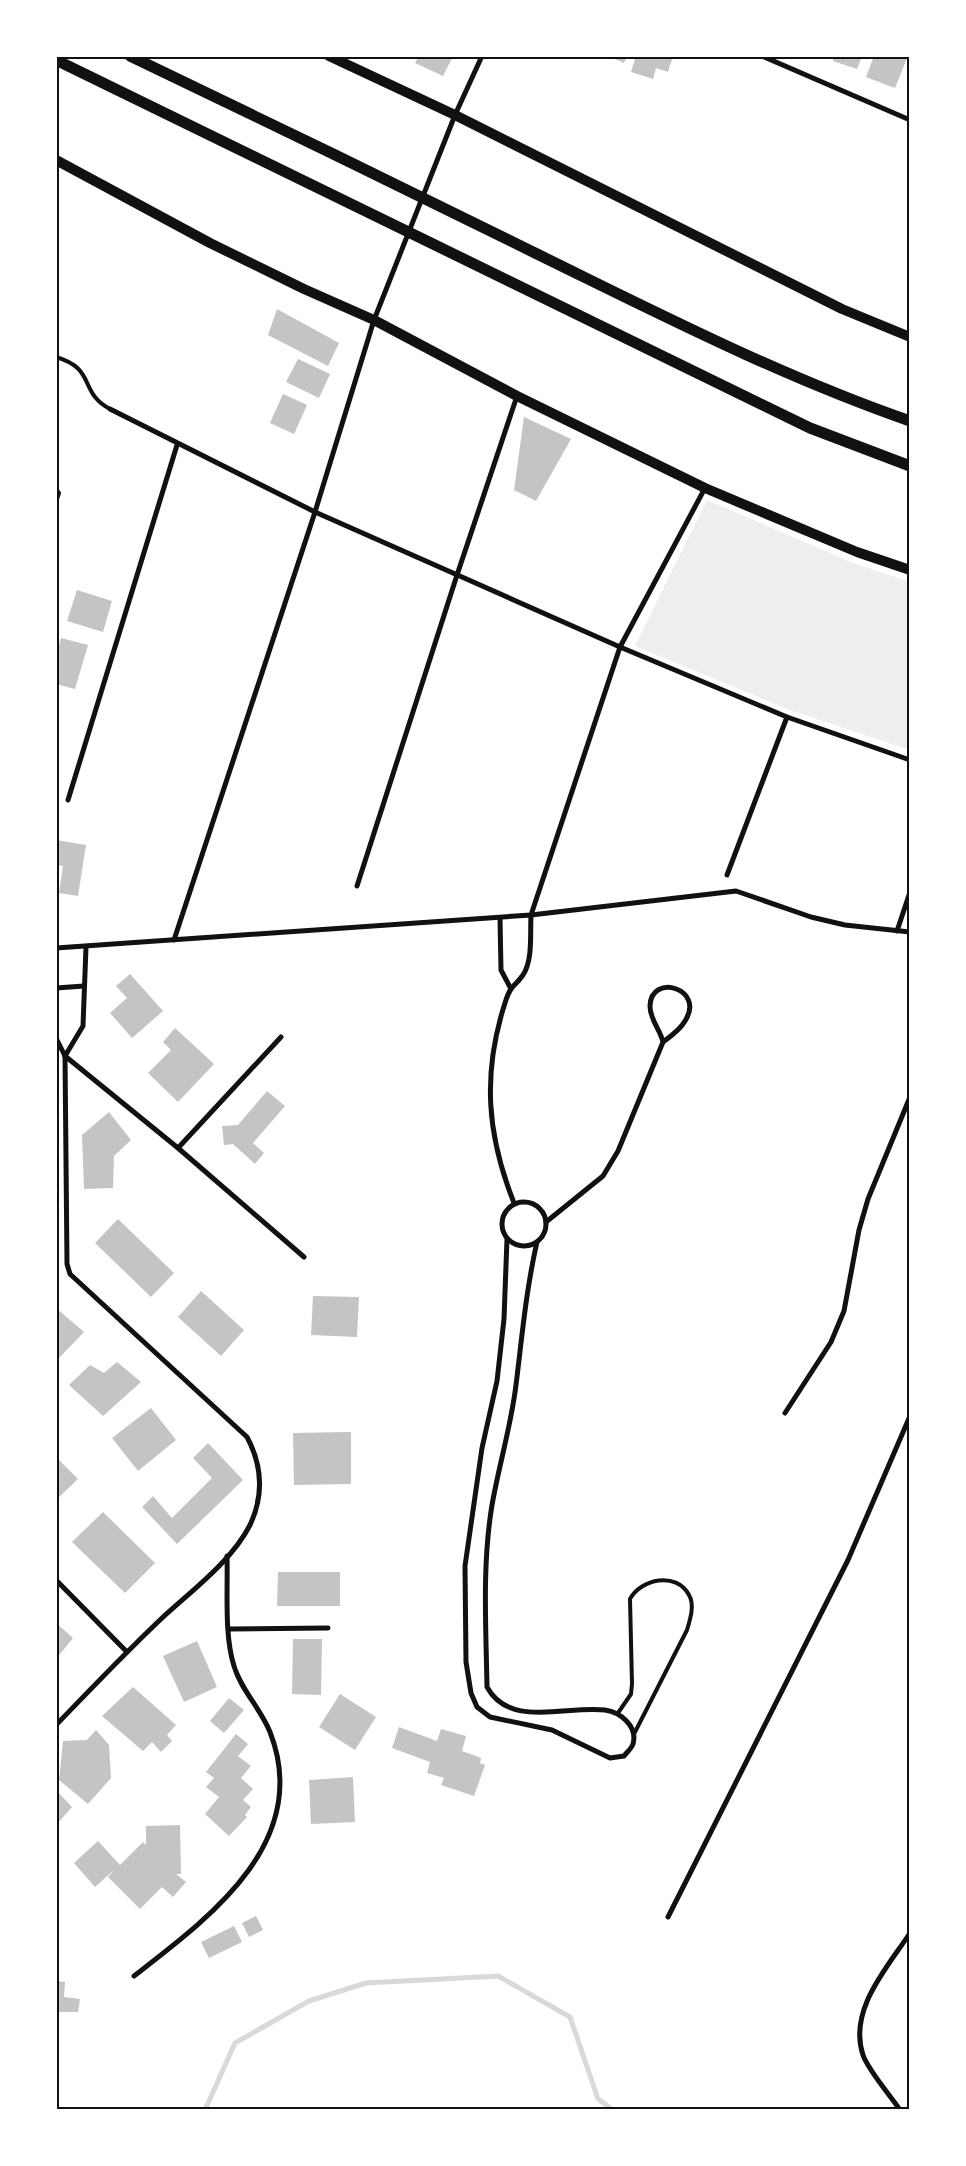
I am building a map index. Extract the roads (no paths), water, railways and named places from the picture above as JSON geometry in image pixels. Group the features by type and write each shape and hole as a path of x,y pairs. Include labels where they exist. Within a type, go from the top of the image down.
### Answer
{"highway":[{"path":"130,56 301,137 695,332 863,405 910,421"},
{"path":"56,60 810,428 910,466"}],"main road":[{"path":"329,56 455,115 842,309 910,337"},
{"path":"56,160 210,243 304,289 374,320 517,396 705,488 857,552 910,570"}],"street":[{"path":"174,940 315,512 374,320 455,115 482,56"},
{"path":"762,56 910,120"},
{"path":"357,886 517,396"},
{"path":"110,409 315,512 620,647 788,717 910,760"},
{"path":"68,800 177,444"},
{"path":"514,1203 500,1166 489,1091 491,1058 498,1022 510,987 523,975 528,962 531,915 620,647 705,488"},
{"path":"727,875 788,717"},
{"path":"56,948 500,918 736,891 811,917 845,925 910,932"},
{"path":"897,930 910,892"},
{"path":"500,918 501,970 510,987"},
{"path":"64,1056 83,1026 86,947"},
{"path":"56,988 84,986"},
{"path":"546,1222 603,1176 618,1151 663,1042 676,1031 689,1013 689,1002 686,995 672,988 662,988 654,992 650,1005 650,1015 663,1042"},
{"path":"178,1148 281,1037"},
{"path":"56,1038 64,1056 68,1270 76,1282 247,1437 260,1468 258,1500 250,1525 227,1556 127,1652 56,1725"},
{"path":"64,1056 178,1148 304,1256"},
{"path":"785,1414 831,1342 844,1311 858,1230 868,1199 910,1097"},
{"path":"528,1202 541,1209 546,1222 543,1235 537,1242 527,1246 516,1245 507,1239 502,1230 502,1220 506,1210 514,1203 528,1202"},
{"path":"507,1239 504,1319 497,1381 482,1448 465,1566 466,1662 471,1693 477,1707 490,1717 552,1730 610,1758 624,1756 633,1745 634,1734 629,1723 618,1713 603,1710 541,1712 518,1710 493,1698 487,1688 485,1574 487,1545 492,1505 516,1387 523,1320 537,1242"},
{"path":"668,1917 848,1560 910,1416"},
{"path":"134,1976 198,1926 238,1885 261,1851 274,1822 279,1797 278,1766 270,1732 234,1665 229,1630 227,1556"},
{"path":"56,1580 127,1652"},
{"path":"229,1630 328,1628"},
{"path":"900,2110 863,2056 858,2029 867,1998 910,1933"}],"lane":[{"path":"56,357 72,362 81,369 94,398 110,409"},
{"path":"56,489 59,493 56,502"},
{"path":"618,1713 631,1694 630,1599 634,1591 648,1582 666,1579 680,1585 690,1596 692,1615 687,1630 634,1734"}],"waterway":[{"path":"205,2110 235,2043 309,2001 366,1983 498,1976 570,2017 598,2099 613,2110"}]}
